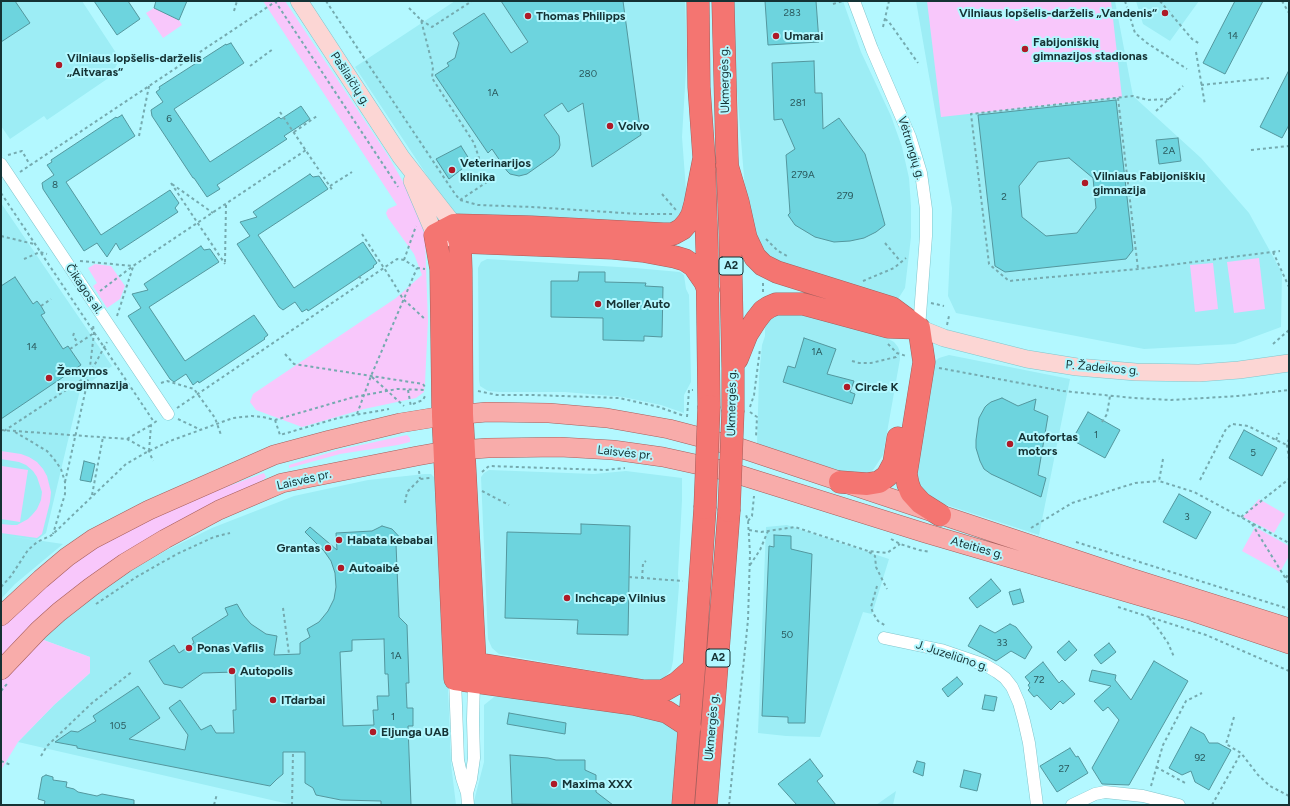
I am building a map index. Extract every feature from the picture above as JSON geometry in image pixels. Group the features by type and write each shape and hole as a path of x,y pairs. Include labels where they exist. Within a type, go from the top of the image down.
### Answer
{"highway":[{"name":"Ukmergės g.","path":"683,805 690,727 705,508 709,406 708,291 704,158 699,87 698,1"},
{"name":"Ukmergės g.","path":"706,805 741,515 744,412 733,368 723,1"},
{"path":"457,233 531,227 673,234 682,229 692,215 696,204 704,158"},
{"path":"727,165 738,202 746,238 755,257 763,265 777,272 892,308 919,328 924,362 906,474 911,492 921,503 940,515"},
{"path":"464,671 452,415 441,269 427,231 643,251 675,257 685,260 694,266 708,291"},
{"path":"452,415 461,270 457,233"},
{"path":"733,368 747,334 756,320 763,311 776,304 803,304 888,327 919,328"},
{"path":"840,482 867,484 878,482 887,476 894,463 908,372 919,328"},
{"path":"464,671 496,667 644,691 662,691 677,683 694,668"},
{"path":"464,671 653,708 667,712 690,727"}],"main road":[{"path":"1,616 67,557 92,540 149,510 274,456 330,440 412,421 487,412"},
{"name":"Ateities g.","path":"487,412 549,413 606,418 669,429 734,446 1131,578 1289,628"},
{"name":"Laisvės pr.","path":"6,675 39,630 91,587 132,559 219,510 282,483 416,456 454,451 489,457 560,447 613,450 663,457"},
{"name":"Ateities g.","path":"663,457 727,471 920,531 1194,612 1289,644"}],"street":[{"name":"Pašilaičių g.","path":"299,1 401,157 457,233"},
{"name":"Vėtrungių g.","path":"854,1 872,48 910,137 921,173 926,209 926,236 919,328"},
{"name":"Pašilaičių g.","path":"401,157 427,231"},
{"name":"Čikagos al.","path":"4,159 11,178 168,414"},
{"name":"P. Žadeikos g.","path":"919,328 944,338 1027,359 1077,367 1136,372 1199,373 1239,370 1289,363"},
{"name":"J. Juzeliūno g.","path":"886,633 985,665 1005,678 1012,687 1019,703 1024,721 1029,743 1037,805"},
{"path":"464,671 473,720 474,758 468,799"},
{"path":"464,671 458,760 468,799"},
{"path":"1072,805 1095,794 1105,792 1147,797 1179,805"}],"path":[{"path":"234,11 237,1"},
{"path":"11,178 275,1 401,191"},
{"path":"326,1 460,200 478,205 639,214 673,214"},
{"path":"409,8 421,20 432,27 472,1"},
{"path":"833,4 844,1"},
{"path":"883,27 889,1"},
{"path":"1125,1 1135,33 1147,43 1187,68"},
{"path":"1160,1 1192,39 1200,44"},
{"path":"1282,1 1289,13"},
{"path":"885,19 889,22 918,63"},
{"path":"421,20 433,67 432,78 474,143 479,158 478,164"},
{"path":"250,66 273,49"},
{"path":"1196,52 1205,105"},
{"path":"1201,85 1269,78"},
{"path":"139,136 149,86"},
{"path":"1156,111 1183,86"},
{"path":"1169,99 1148,100 1132,96 971,114 989,264 1010,281 1138,269 1280,252"},
{"path":"1118,98 1138,269"},
{"path":"280,112 333,191"},
{"path":"294,132 317,116"},
{"path":"1251,150 1289,146"},
{"path":"52,535 65,494 65,482 89,375 94,333 91,298 133,266 306,150"},
{"path":"4,159 22,151 30,165"},
{"path":"330,186 352,172"},
{"path":"460,200 493,178"},
{"path":"213,213 171,183 225,264 226,205"},
{"path":"1,193 154,422"},
{"path":"662,194 673,207"},
{"path":"404,260 418,222 427,231"},
{"path":"362,234 403,299 428,321 428,314"},
{"path":"1,236 36,244"},
{"path":"885,243 901,262"},
{"path":"24,259 40,252 65,260 133,266"},
{"path":"1273,252 1289,287"},
{"path":"857,283 871,279 894,268 906,258"},
{"path":"127,439 168,414 397,259 404,260 417,268 427,269"},
{"path":"4,431 89,375 113,331 133,266"},
{"path":"357,414 371,376 417,268"},
{"path":"359,276 363,282"},
{"path":"41,306 51,299"},
{"path":"1273,344 1289,330"},
{"path":"74,333 73,336 78,344"},
{"path":"70,349 94,333"},
{"path":"756,440 757,417 744,412 754,395 761,343"},
{"path":"852,361 859,363 871,363 896,357 897,353"},
{"path":"285,354 294,364 423,384 429,390"},
{"path":"939,368 1056,390 1110,396 1171,400 1238,396 1289,390"},
{"path":"371,376 404,406"},
{"path":"150,387 167,381 194,388 215,418 221,435"},
{"path":"479,387 481,391"},
{"path":"1,587 11,576 28,550 37,542 52,535 126,464 170,441 233,418 252,416 274,420 354,398 397,389 429,390"},
{"path":"408,390 411,405"},
{"path":"274,420 280,435 338,418 411,405 423,400 429,390"},
{"path":"687,417 689,390 695,390"},
{"path":"486,393 487,412"},
{"path":"1102,422 1107,414 1110,396"},
{"path":"168,414 201,430"},
{"path":"1200,480 1226,429 1232,424 1248,426 1276,440 1288,444"},
{"path":"151,425 149,451 154,461"},
{"path":"1,430 127,439 149,451"},
{"path":"12,431 47,451 61,469 65,482"},
{"path":"1276,440 1279,433"},
{"path":"92,496 103,437"},
{"path":"1289,439 1289,459"},
{"path":"478,474 489,457 605,470 630,467"},
{"path":"1159,481 1163,459"},
{"path":"405,503 407,492 420,479"},
{"path":"1241,517 1289,479"},
{"path":"1039,530 1031,528 1072,503 1135,483 1159,481 1194,492 1289,543"},
{"path":"479,490 509,505"},
{"path":"741,515 752,516 754,493"},
{"path":"729,805 748,620 750,566 748,530 741,515"},
{"path":"1252,523 1289,584"},
{"path":"748,530 761,532 796,527 868,551 887,553 900,544 919,550 934,552"},
{"path":"750,566 760,550 768,531"},
{"path":"95,604 138,576 177,554 214,537 230,533"},
{"path":"1076,542 1289,609"},
{"path":"868,551 875,556 876,567 887,589"},
{"path":"642,579 643,563 646,561"},
{"path":"1286,578 1289,572"},
{"path":"629,577 683,581"},
{"path":"877,586 871,607 873,613 886,633"},
{"path":"1113,606 1206,635 1289,671"},
{"path":"283,608 289,654"},
{"path":"1148,617 1165,639 1174,656"},
{"path":"41,756 47,746 92,703 133,671"},
{"path":"1,691 6,675"},
{"path":"1147,797 1163,745 1186,701 1202,693"},
{"path":"1234,717 1226,744 1241,753 1270,786 1289,796"},
{"path":"730,741 736,741"},
{"path":"292,805 293,752"},
{"path":"1212,805 1241,753"},
{"path":"1,761 11,764"},
{"path":"1156,767 1187,784"},
{"path":"214,805 217,794"}],"shaded area":[{"name":"Vilniaus lopšelis-darželis „Aitvaras“","path":"1,1 82,1 120,59 110,77 47,120 44,116 10,139 1,126"},
{"path":"263,1 285,1 387,154 417,206 421,217 425,238 428,321 424,392 416,398 364,409 302,427 256,410 250,402 253,394 396,298 422,275 414,254 386,213 388,209 397,205"},
{"path":"455,1 685,1 687,54 682,137 687,203 676,224 460,215 446,204 355,67"},
{"path":"732,1 843,1 861,52 891,116 902,147 909,178 911,237 905,288 898,299 769,260 748,226 734,54"},
{"name":"Vilniaus Fabijoniškių gimnazija","path":"916,1 1115,1 1133,96 1201,158 1249,213 1282,273 1281,327 1235,344 1144,349 956,313 948,296 952,208"},
{"name":"Fabijoniškių gimnazijos stadionas","path":"927,1 1111,1 1122,97 941,117"},
{"name":"Vilniaus lopšelis-darželis „Vandenis“","path":"1136,1 1199,1 1170,41 1143,24"},
{"path":"154,8 179,20 182,25 163,38 146,13"},
{"name":"Žemynos progimnazija","path":"1,203 112,366 80,390 46,533 37,540 1,535"},
{"path":"1259,258 1265,309 1234,313 1227,262"},
{"path":"487,259 635,268 680,272 684,275 686,289 689,295 691,382 684,395 684,413 661,405 623,397 565,392 499,392 488,391 480,386 478,268 481,262"},
{"path":"1213,263 1218,309 1195,312 1190,265"},
{"path":"95,264 111,266 125,286 120,299 107,308 93,286 97,283 88,268"},
{"path":"792,312 883,336 894,342 898,347 900,359 883,455 873,470 865,475 853,475 757,444 759,377 762,345 765,336 765,322 782,313"},
{"path":"949,355 1070,379 1039,535 928,499 915,488 933,363 939,358"},
{"path":"407,435 410,438 410,442 340,454 289,468 289,465 338,450"},
{"path":"1,451 21,454 29,457 37,462 47,476 51,492 50,502 42,534 37,538 1,533 1,524 17,525 32,515 37,509 41,500 42,492 37,477 33,471 26,465 19,462 1,459"},
{"path":"2,466 28,470 20,522 1,519"},
{"path":"489,470 594,474 626,471 682,478 678,574 679,586 673,661 671,670 666,676 660,680 649,680 623,676 499,654 492,648 488,639 481,477"},
{"path":"264,473 266,477 263,480 200,512 1,658 1,626 53,580 88,553 137,525 215,491"},
{"path":"431,474 438,481 440,487 451,764 456,805 293,805 18,742 54,705 90,673 90,657 41,639 108,584 167,550 212,528 294,496 368,480"},
{"path":"1259,499 1285,514 1274,533 1243,517"},
{"path":"787,525 889,559 872,614 863,612 820,737 758,733 766,527"},
{"path":"1255,527 1289,546 1289,556 1280,572 1242,551"},
{"path":"1,535 63,544 15,584 1,599"},
{"path":"41,639 90,657 90,673 54,705 18,742 1,770 1,679"},
{"path":"505,696 641,714 677,725 680,736 674,805 473,805 484,762 484,705 494,697"},
{"path":"896,791 893,805 876,805"}],"building":[{"path":"1,1 15,1 30,23 1,42"},
{"path":"94,1 128,1 140,19 117,35"},
{"path":"156,1 187,1 179,20 154,8"},
{"path":"501,1 623,1 641,135 592,167 583,103 568,112 562,103 544,115 559,136 559,149 554,155 527,174 519,176 510,174 492,149 488,153 435,75 449,66 447,63 455,58 459,43 453,33 484,13 511,53 528,42"},
{"path":"765,1 816,1 819,42 768,45"},
{"path":"1235,1 1263,1 1225,74 1203,63"},
{"path":"231,43 244,63 174,109 210,162 279,117 281,119 301,106 310,119 284,136 287,139 217,185 220,189 207,197 152,116 151,110 163,102 156,92 160,89 159,87 226,44"},
{"path":"814,61 815,93 822,93 823,129 839,118 865,154 885,225 876,232 864,238 834,242 815,237 795,225 788,215 790,213 786,155 795,149 782,119 774,120 772,63"},
{"path":"1289,70 1289,125 1282,138 1260,127"},
{"path":"1116,100 1133,250 1126,259 1005,272 995,266 978,115","holes":["1069,158 1093,178 1096,208 1077,233 1046,236 1022,217 1019,186 1038,162"]},
{"path":"122,115 135,136 66,182 101,235 170,190 179,203 175,208 178,212 120,250 116,243 107,257 97,243 84,251 43,189 42,183 54,175 47,165 52,162 51,160 116,117 117,118"},
{"path":"1178,138 1181,161 1159,164 1156,140"},
{"name":"Veterinarijos klinika","path":"461,146 471,162 449,179 436,159"},
{"path":"310,174 313,177 319,176 328,189 258,235 294,288 363,242 377,263 373,266 374,267 308,311 307,309 302,312 295,302 283,310 279,307 237,244 250,236 240,222 257,217 253,212"},
{"path":"201,246 204,250 210,249 219,262 149,307 185,361 254,315 268,335 264,338 265,339 199,383 198,381 193,385 186,374 174,382 170,379 128,316 141,308 132,294 148,290 144,284"},
{"path":"579,272 605,272 605,282 646,283 645,286 663,287 662,337 644,336 644,341 603,340 603,318 551,317 551,281 578,281"},
{"path":"15,277 33,304 37,301 41,306 45,313 41,315 63,349 68,346 81,365 1,419 1,286"},
{"path":"804,338 836,349 827,374 854,381 850,392 855,394 852,404 783,382 788,366 795,368"},
{"name":"Autofortas motors","path":"1002,398 1018,406 1036,399 1034,410 1048,416 1038,475 1046,478 1041,497 991,474 984,469 980,461 976,448 979,418 987,405"},
{"path":"1088,412 1120,430 1105,458 1072,440"},
{"path":"1244,430 1277,448 1262,476 1229,458"},
{"path":"84,461 95,464 91,482 80,480"},
{"path":"1179,494 1211,512 1196,539 1163,522"},
{"name":"Inchcape Vilnius","path":"581,524 630,526 628,635 577,634 578,620 505,618 507,532 581,534"},
{"path":"382,526 392,529 405,543 396,544 399,617 407,625 409,683 406,683 407,708 413,708 413,726 408,726 411,805 381,805 381,801 341,800 316,795 313,788 305,783 305,752 283,752 283,774 270,786 77,748 77,746 55,742 71,731 78,732 96,721 93,716 138,686 160,718 129,739 185,750 188,735 169,708 180,700 201,730 211,725 216,733 234,733 233,710 236,710 235,672 203,673 182,688 164,684 149,661 174,645 179,653 194,643 192,638 228,615 225,608 237,604 251,624 266,634 277,636 274,655 300,654 300,643 310,637 307,629 319,622 328,611 334,599 336,587 335,573 331,561 324,551 305,532 310,527 337,550 336,533 372,531","holes":["384,639 385,674 388,674 389,696 377,696 378,710 373,710 374,725 343,726 340,652 352,651 352,640"]},
{"path":"774,535 791,536 791,549 812,554 805,723 788,723 788,717 762,716 769,546 774,547"},
{"path":"991,579 1001,591 977,608 969,598"},
{"path":"1020,589 1024,602 1013,605 1009,592"},
{"path":"1010,624 1016,627 1032,647 1025,659 1011,651 996,661 968,646 980,625 995,633"},
{"path":"1069,641 1077,650 1065,661 1057,652"},
{"path":"1109,643 1116,652 1101,664 1094,655"},
{"path":"1154,661 1188,681 1129,785 1102,784 1092,768 1119,720 1108,707 1103,711 1094,701 1111,686 1089,681 1092,670 1116,675 1115,680 1131,700"},
{"path":"1043,662 1059,683 1062,680 1075,694 1063,704 1060,701 1051,710 1037,695 1034,697 1028,690 1030,688 1028,685 1030,683 1025,677"},
{"path":"957,677 963,684 948,697 942,689"},
{"path":"985,695 997,697 994,711 982,709"},
{"path":"509,713 566,723 565,734 507,724"},
{"path":"1191,727 1204,734 1209,743 1218,743 1231,750 1209,790 1195,782 1191,771 1182,775 1169,768"},
{"path":"1070,748 1076,757 1078,756 1088,773 1057,792 1040,766"},
{"name":"Maxima XXX","path":"510,755 556,760 585,760 585,770 596,775 596,792 613,805 512,804"},
{"path":"810,759 823,776 817,781 836,805 797,805 778,784"},
{"path":"917,761 925,763 923,776 913,772"},
{"path":"964,770 981,774 977,791 960,787"},
{"path":"46,775 53,777 53,780 67,782 66,787 74,789 78,792 97,796 102,794 134,800 134,805 44,805 45,801 38,799 42,777"}],"place":[{"name":"Vilniaus lopšelis-darželis „Vandenis“","path":"1165,13"},
{"name":"Thomas Philipps","path":"528,16"},
{"name":"Umarai","path":"776,36"},
{"name":"Fabijoniškių gimnazijos stadionas","path":"1025,49"},
{"name":"Vilniaus lopšelis-darželis „Aitvaras“","path":"59,65"},
{"name":"Volvo","path":"610,126"},
{"name":"Veterinarijos klinika","path":"452,170"},
{"name":"Vilniaus Fabijoniškių gimnazija","path":"1085,183"},
{"name":"Moller Auto","path":"598,304"},
{"name":"Žemynos progimnazija","path":"49,378"},
{"name":"Circle K","path":"847,387"},
{"name":"Autofortas motors","path":"1010,444"},
{"name":"Habata kebabai","path":"339,540"},
{"name":"Grantas","path":"328,548"},
{"name":"Autoaibė","path":"341,568"},
{"name":"Inchcape Vilnius","path":"567,598"},
{"name":"Ponas Vaflis","path":"189,648"},
{"name":"Autopolis","path":"232,671"},
{"name":"ITdarbai","path":"273,700"},
{"name":"Eljunga UAB","path":"373,732"},
{"name":"Maxima XXX","path":"554,784"}]}
